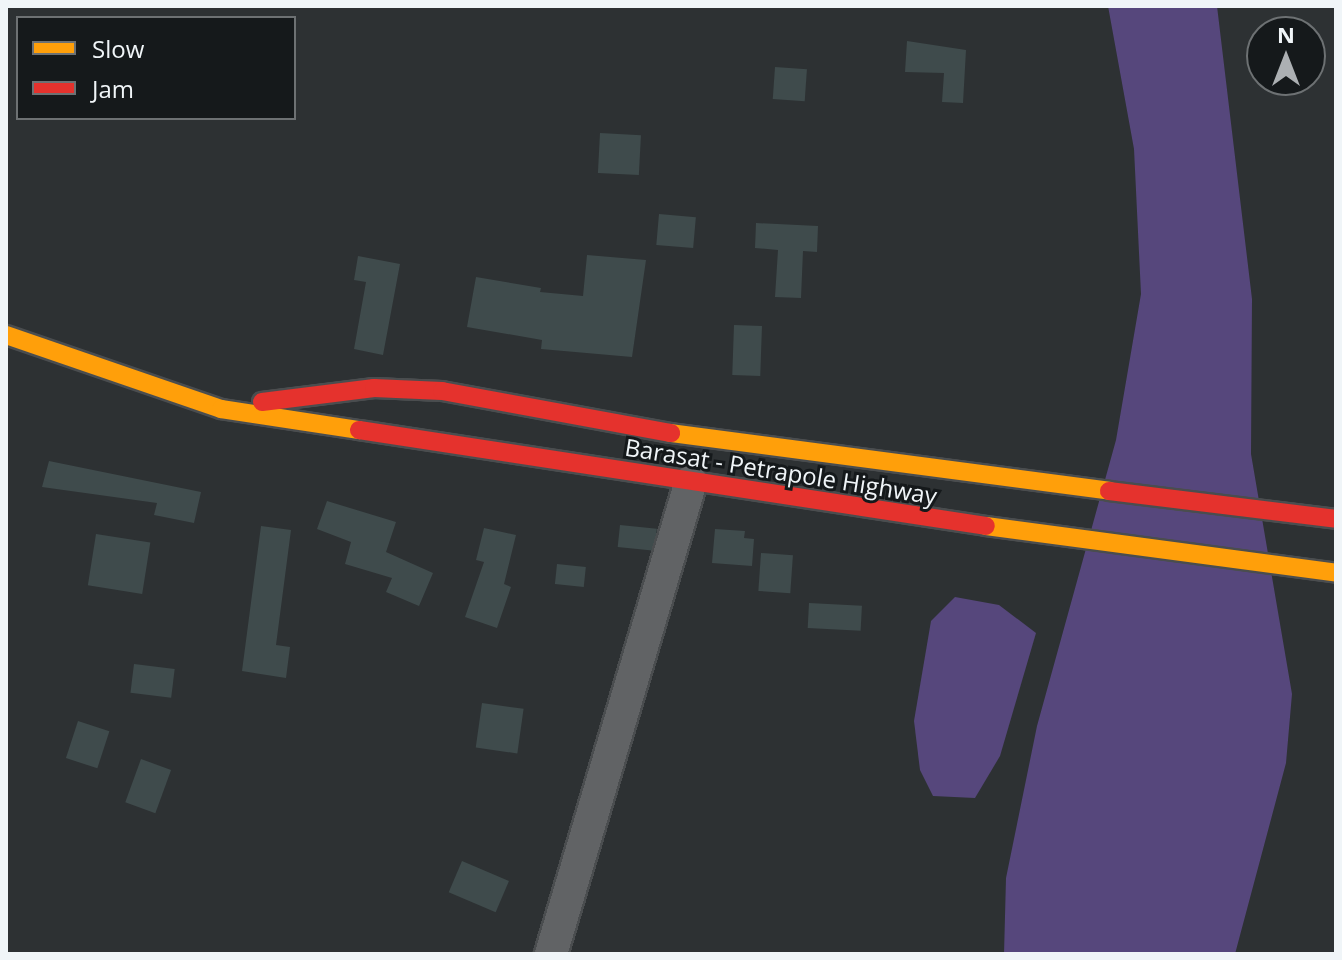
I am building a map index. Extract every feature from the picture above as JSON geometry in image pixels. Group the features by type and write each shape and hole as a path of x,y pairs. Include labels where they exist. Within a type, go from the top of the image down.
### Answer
{"highway":[{"name":"Barasat - Petrapole Highway","path":"6,335 221,409 907,515 1336,573"},
{"name":"Barasat - Petrapole Highway","path":"221,409 374,388 442,391 727,443 1336,519"}],"street":[{"path":"551,954 691,481"}],"shaded area":[{"path":"1108,6 1217,6 1252,299 1251,454 1292,694 1286,763 1235,954 1004,954 1006,878 1037,726 1116,440 1141,294 1134,149"},
{"path":"955,597 999,605 1036,633 1000,756 975,798 933,796 920,770 914,721 931,621"}],"building":[{"path":"907,41 966,50 963,103 942,102 944,73 905,72"},
{"path":"775,67 807,69 805,101 773,99"},
{"path":"600,133 641,135 639,175 598,173"},
{"path":"659,214 696,217 693,248 656,245"},
{"path":"756,223 818,226 817,252 803,251 801,298 775,297 778,250 755,248"},
{"path":"587,255 646,260 632,357 541,349 542,340 467,327 476,277 541,288 540,292 583,296"},
{"path":"358,256 400,264 383,355 354,349 366,282 354,280"},
{"path":"734,325 762,326 760,376 732,375"},
{"path":"49,461 201,492 194,523 154,515 157,503 42,487"},
{"path":"327,501 396,522 386,552 433,573 419,606 386,592 392,578 345,564 351,542 317,529"},
{"path":"620,525 657,529 654,551 618,547"},
{"path":"261,526 291,530 276,645 290,647 286,678 242,671"},
{"path":"484,528 516,535 504,584 511,587 497,628 465,617 484,562 476,560"},
{"path":"715,529 745,531 744,538 754,539 752,566 712,563"},
{"path":"96,534 150,543 142,594 88,585"},
{"path":"761,553 793,555 790,593 758,591"},
{"path":"557,564 586,567 584,587 555,584"},
{"path":"809,603 862,606 861,631 808,628"},
{"path":"134,664 175,669 171,698 130,693"},
{"path":"482,703 524,709 517,753 476,748"},
{"path":"78,721 109,731 97,768 66,758"},
{"path":"141,759 171,770 155,813 125,802"},
{"path":"462,861 509,881 496,912 449,892"}],"traffic: slow":[{"path":"6,335 221,409 359,430"},
{"path":"671,433 1109,491"},
{"path":"986,526 1336,573"}],"traffic: jam":[{"path":"262,402 374,388 442,391 671,433"},
{"path":"359,430 986,526"},
{"path":"1109,491 1336,519"}]}
